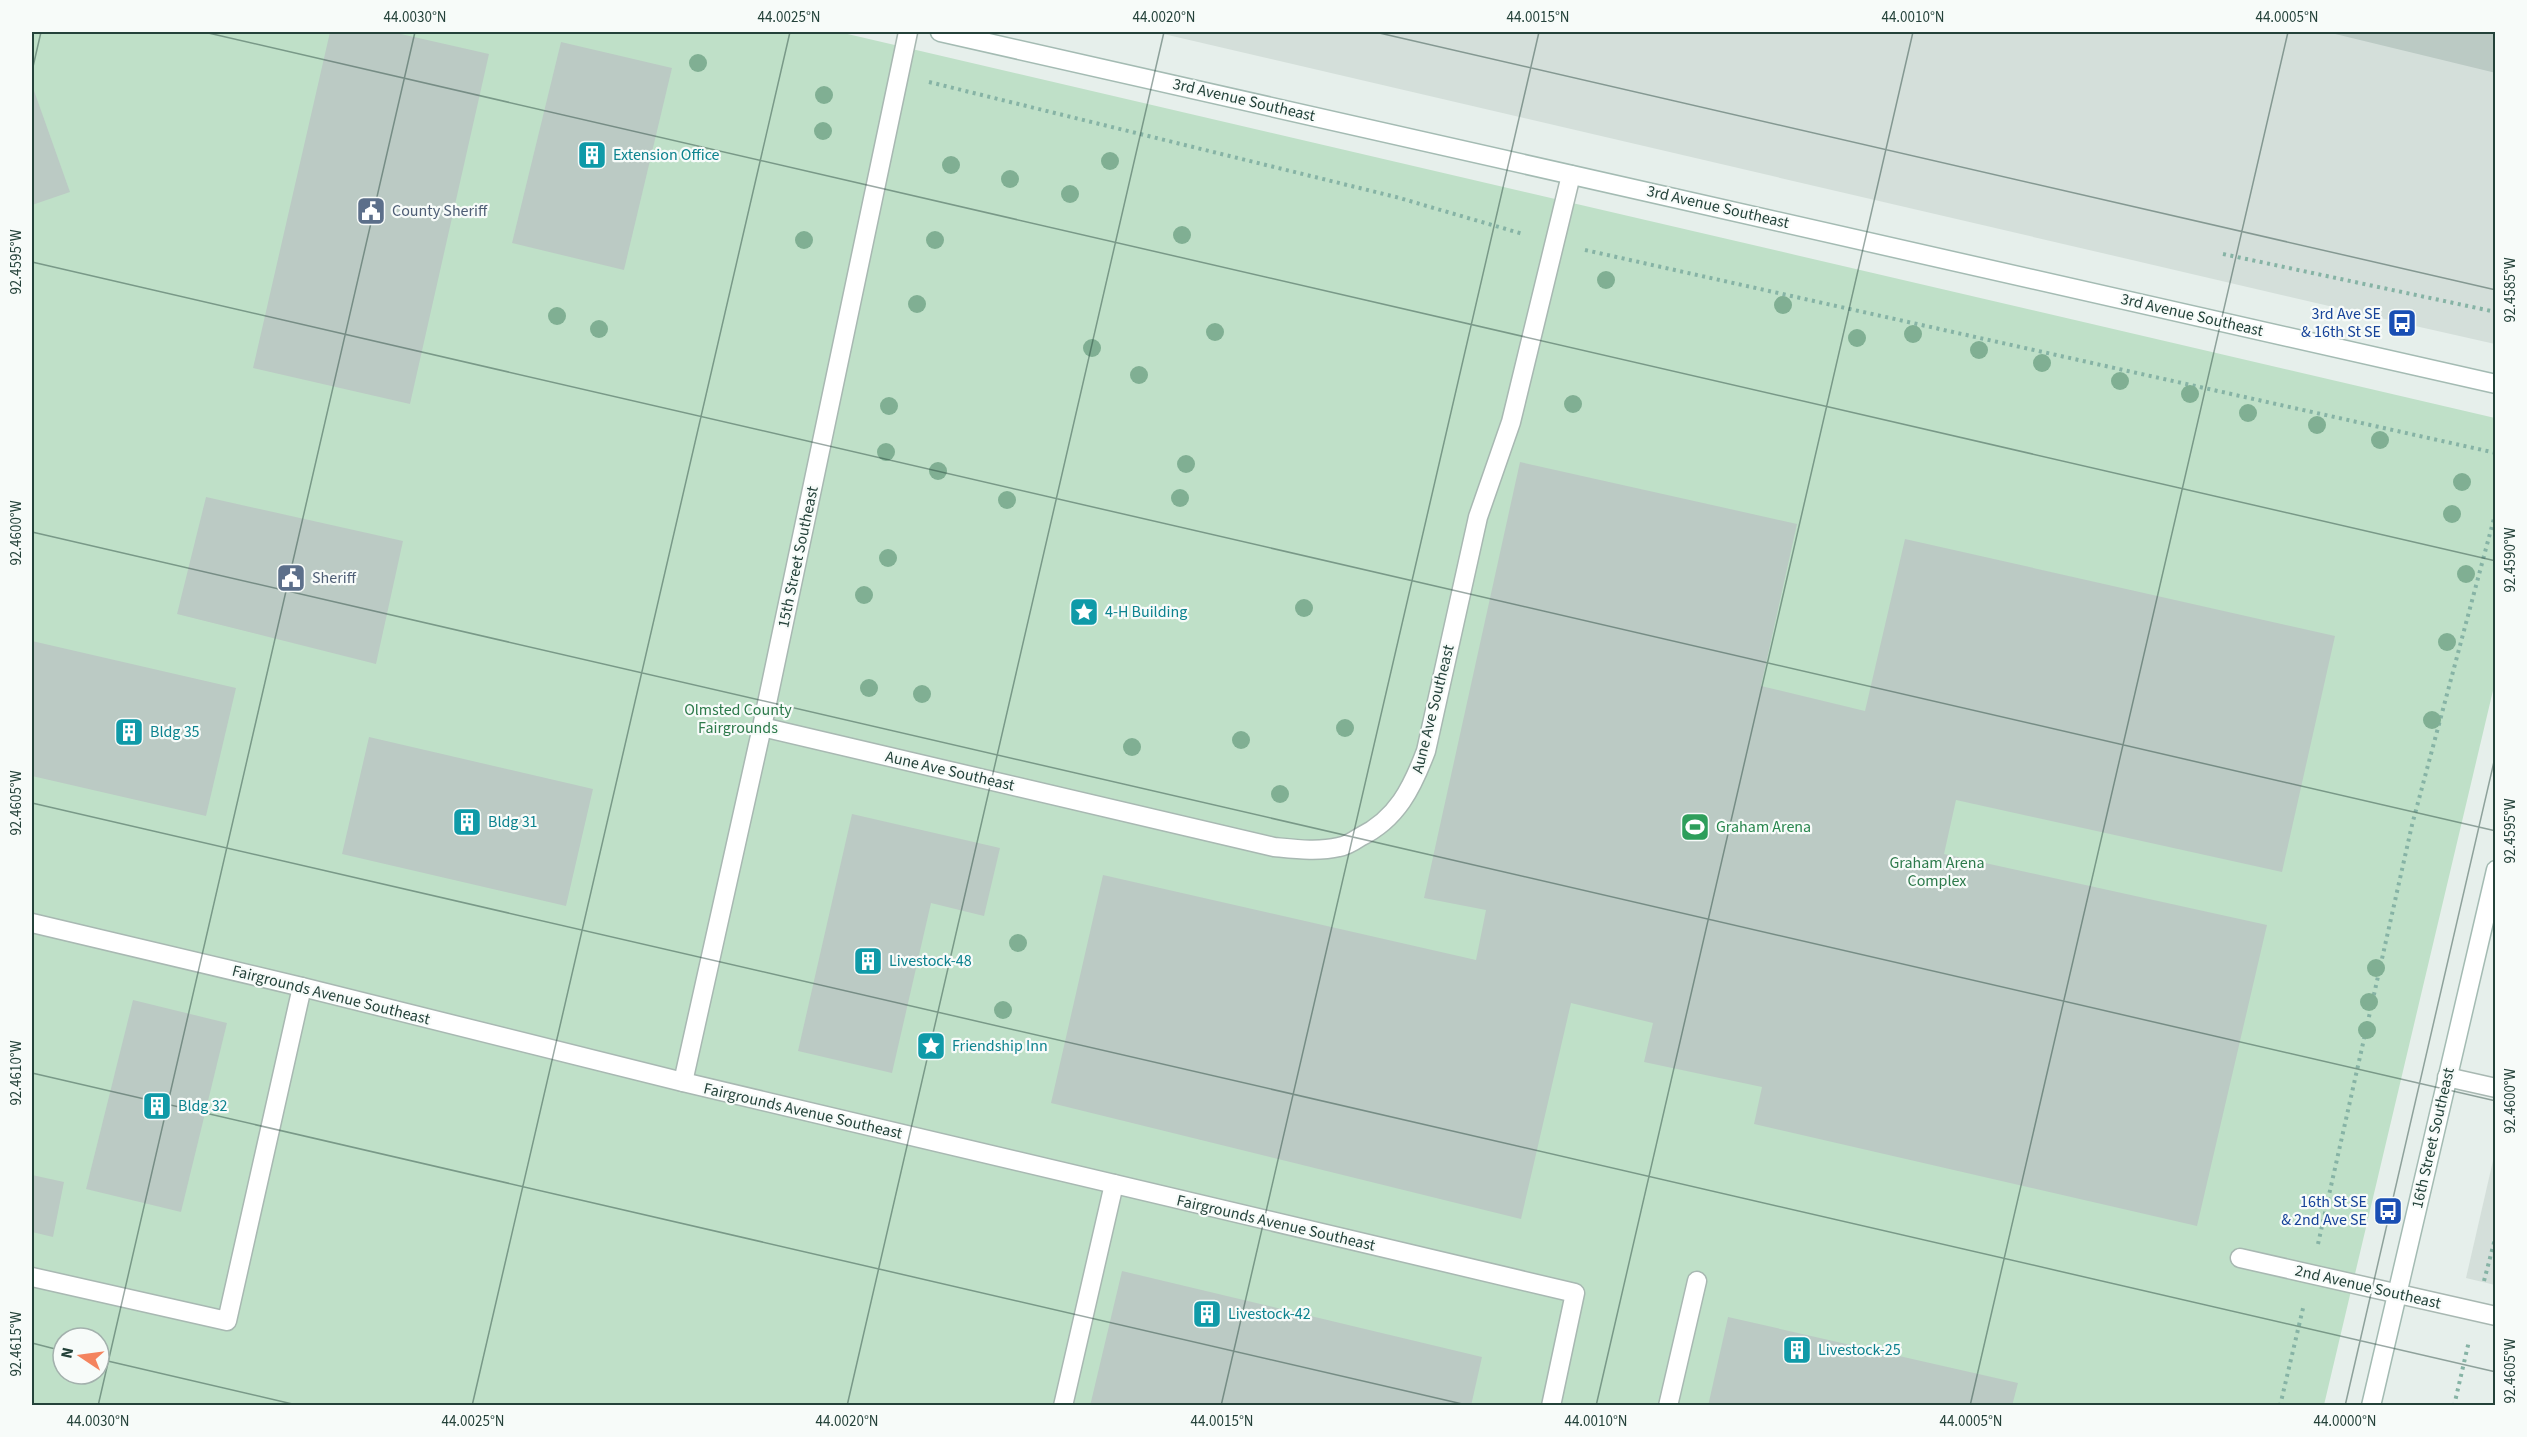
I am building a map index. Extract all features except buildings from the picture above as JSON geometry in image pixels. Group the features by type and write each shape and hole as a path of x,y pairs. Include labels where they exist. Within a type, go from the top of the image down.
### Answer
{"street":[{"name":"15th Street Southeast","path":"683,1082 762,727 908,32"},
{"name":"3rd Avenue Southeast","path":"940,32 2496,384"},
{"name":"Aune Ave Southeast","path":"762,727 1274,847 1310,850 1341,847 1370,832 1395,812 1413,784 1426,751 1478,517 1511,422 1571,175"},
{"name":"16th Street Southeast","path":"2371,1406 2496,870"},
{"name":"Fairgrounds Avenue Southeast","path":"32,923 302,987 683,1082 1575,1293 1551,1406"},
{"path":"32,1277 227,1321 302,987"},
{"path":"2447,1077 2496,1088"},
{"path":"1063,1406 1114,1185"},
{"name":"2nd Avenue Southeast","path":"2240,1258 2496,1317"},
{"path":"1668,1406 1697,1281"}],"path":[{"path":"899,75 1396,197 1555,243 2496,453"},
{"path":"2223,254 2496,312"},
{"path":"2280,1406 2412,825 2496,511"},
{"path":"2454,1406 2496,1235"}],"shaded area":[{"path":"1155,32 2495,32 2495,344 2402,323"},
{"path":"2495,1152 2495,1285 2466,1278"}],"green space":[{"name":"Olmsted County Fairgrounds","path":"32,32 839,32 2495,418 2495,682 2324,1405 32,1405"}],"place":[{"name":"Extension Office","path":"592,155"},
{"name":"County Sheriff","path":"371,211"},
{"name":"3rd Ave SE & 16th St SE","path":"2402,323"},
{"name":"Sheriff","path":"291,578"},
{"name":"4-H Building","path":"1084,612"},
{"name":"Bldg 35","path":"129,732"},
{"name":"Bldg 31","path":"467,822"},
{"name":"Graham Arena","path":"1695,827"},
{"name":"Livestock-48","path":"868,961"},
{"name":"Friendship Inn","path":"931,1046"},
{"name":"Bldg 32","path":"157,1106"},
{"name":"16th St SE & 2nd Ave SE","path":"2388,1211"},
{"name":"Livestock-42","path":"1207,1314"},
{"name":"Livestock-25","path":"1797,1350"}],"park label":[{"name":"Graham Arena Complex","path":"1937,872"}]}
